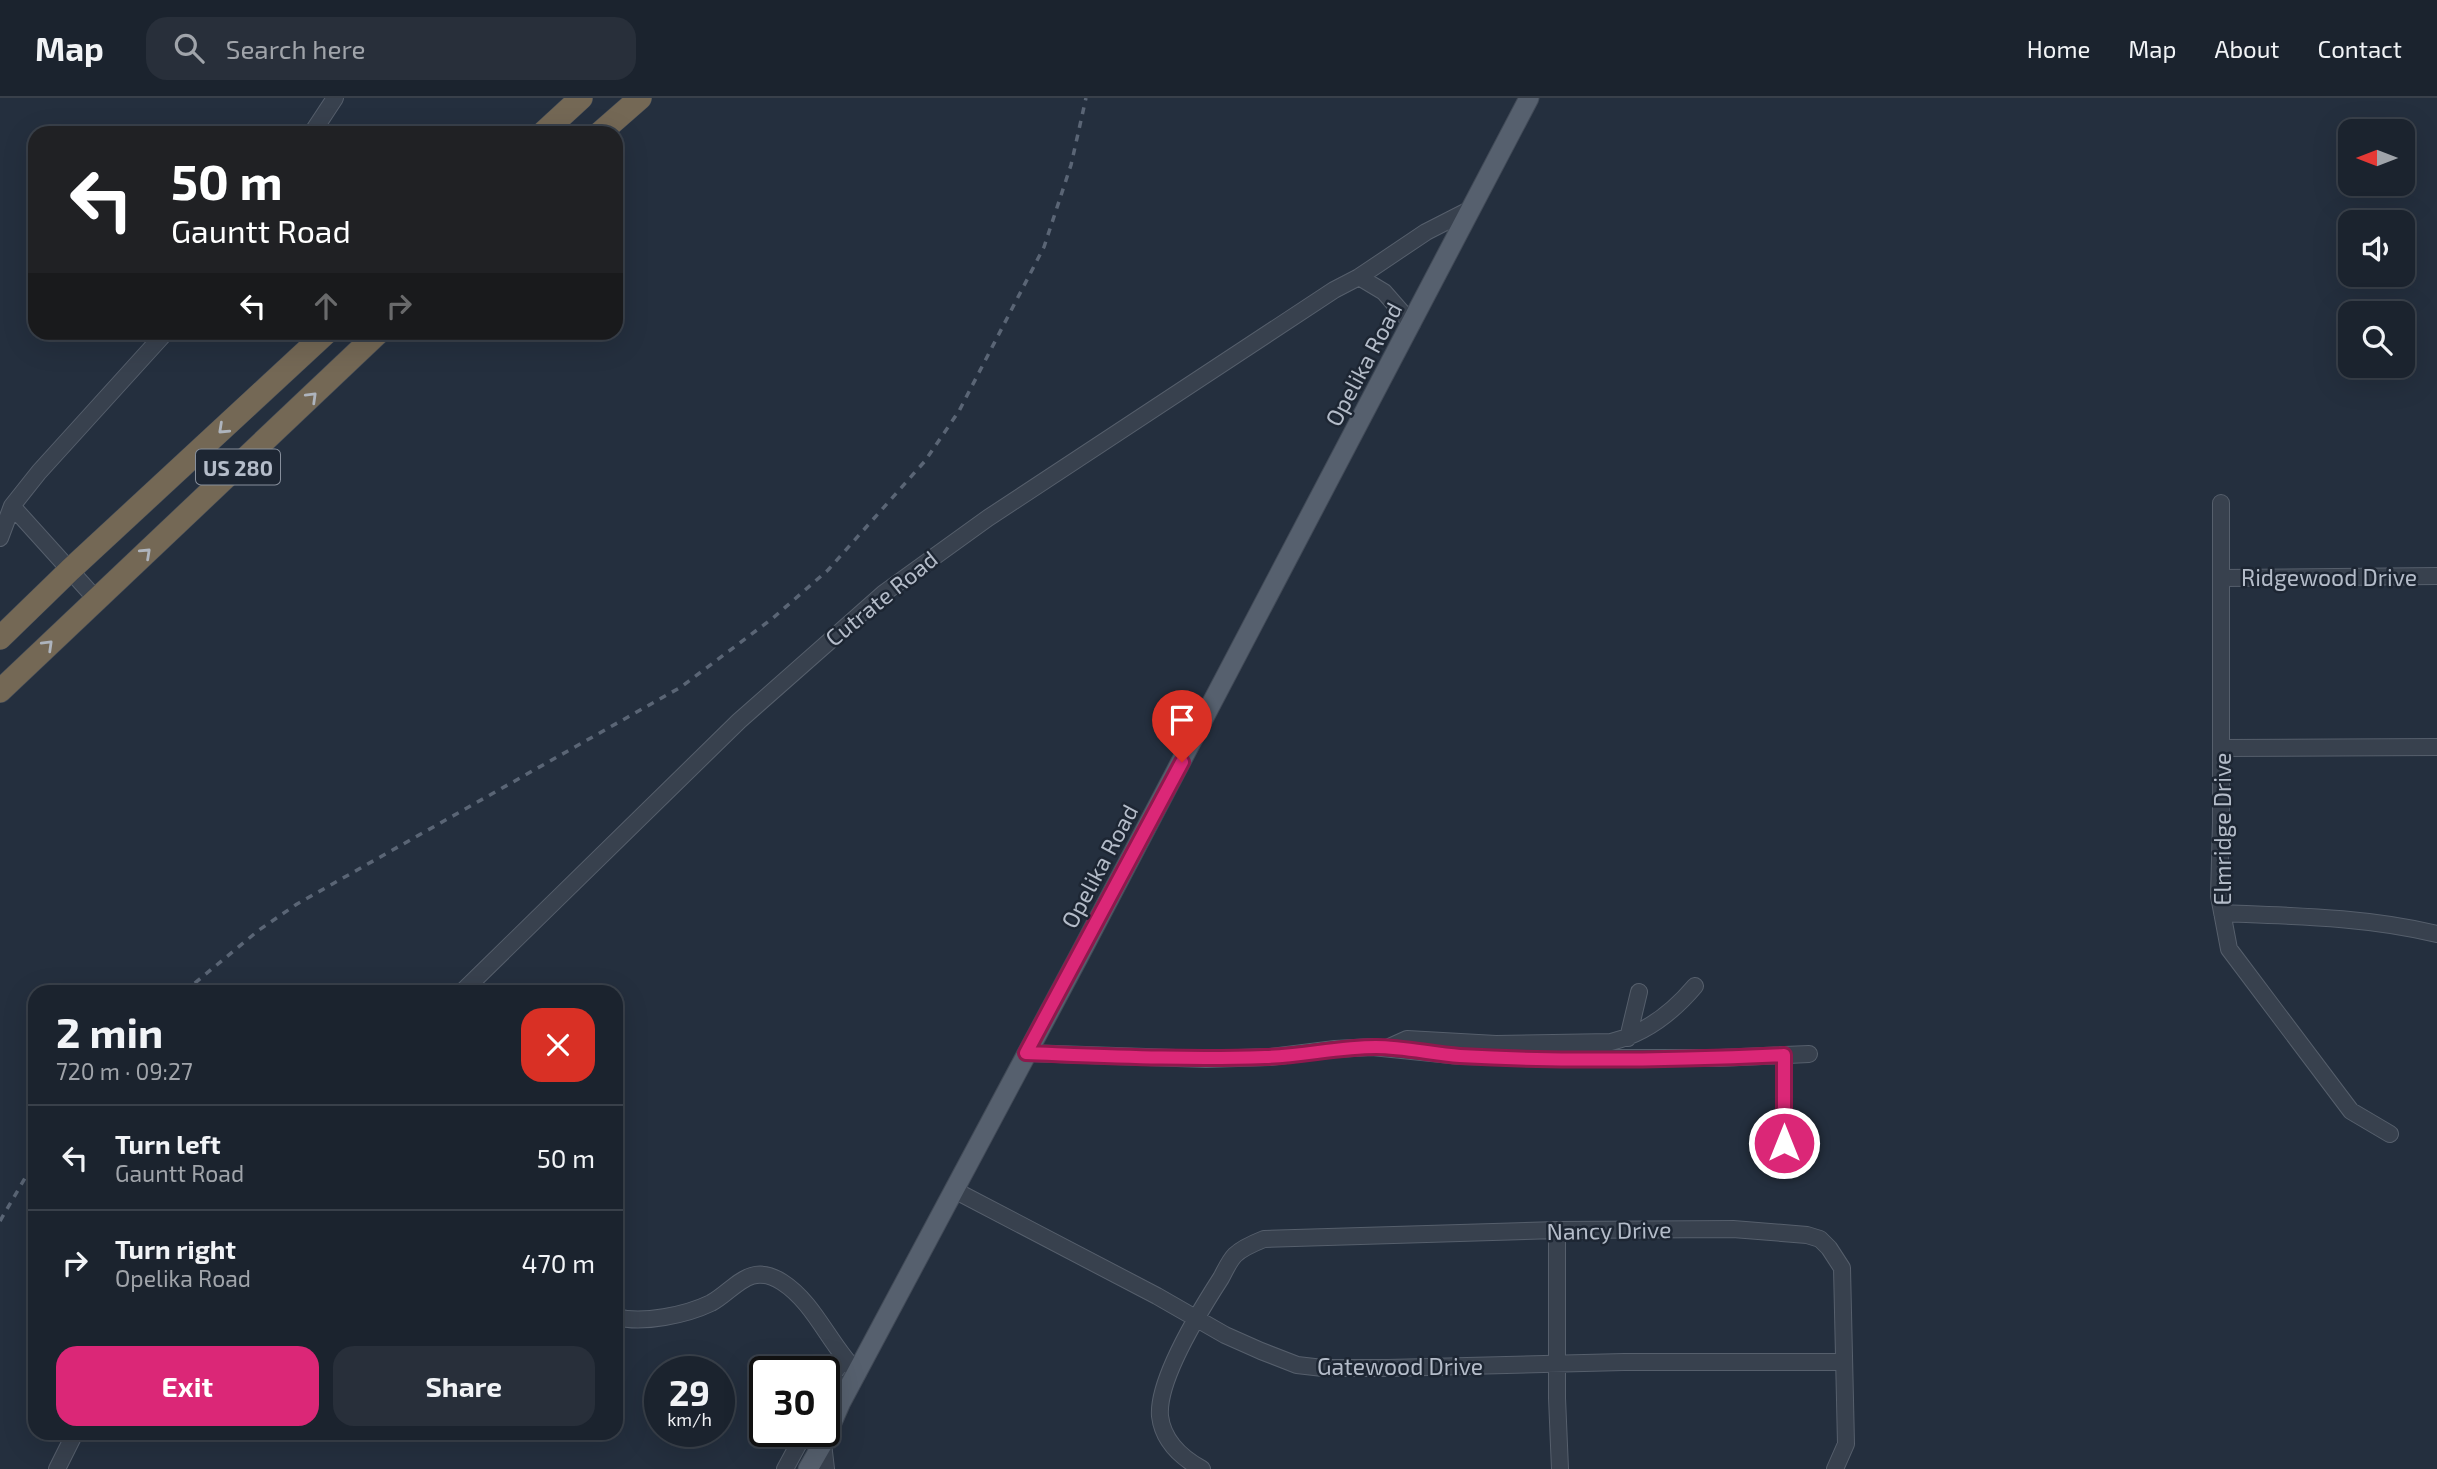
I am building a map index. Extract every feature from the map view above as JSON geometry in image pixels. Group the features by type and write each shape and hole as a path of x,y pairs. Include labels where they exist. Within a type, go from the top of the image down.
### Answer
{"highway":[{"path":"551,126 581,98"},
{"path":"608,126 640,98"},
{"name":"US 280","path":"0,638 318,340"},
{"name":"US 280","path":"0,691 371,340"}],"main road":[{"name":"Opelika Road","path":"840,1404 851,1366 956,1191 1529,98"},
{"name":"Opelika Road","path":"808,1469 821,1447"}],"street":[{"path":"317,126 335,98"},
{"name":"Cutrate Road","path":"469,985 739,721 884,593 988,518 1334,290 1359,277 1426,232 1471,209"},
{"path":"1359,277 1384,292 1412,324"},
{"path":"0,538 12,506 39,472 159,340"},
{"name":"Elmridge Drive","path":"2221,503 2219,896 2229,949 2351,1111 2390,1135"},
{"path":"12,506 96,599"},
{"name":"Ridgewood Drive","path":"2221,578 2437,576"},
{"path":"2221,748 2437,747"},
{"path":"2222,913 2301,916 2400,925 2437,934"},
{"path":"1387,1048 1407,1039 1496,1044 1611,1042 1628,1038 1668,1013 1695,986"},
{"path":"1628,1038 1639,992"},
{"path":"1026,1053 1206,1059 1270,1057 1335,1049 1387,1048 1461,1056 1563,1058 1719,1058 1808,1054"},
{"path":"1784,1055 1784,1143"},
{"name":"Gatewood Drive","path":"956,1191 1261,1351 1297,1364 1388,1368 1844,1362"},
{"name":"Nancy Drive","path":"1202,1469 1184,1459 1168,1440 1160,1416 1163,1392 1196,1318 1235,1255 1264,1239 1557,1230 1732,1229 1820,1238 1842,1268 1846,1444 1835,1469"},
{"path":"1557,1230 1560,1469"},
{"path":"623,1318 641,1320 691,1312 714,1301 745,1278 769,1276 790,1289 816,1317 851,1366 840,1374"},
{"path":"57,1469 72,1440"},
{"path":"785,1469 797,1447"},
{"path":"823,1447 826,1469"}],"railway":[{"path":"192,985 259,930 297,904 681,687 773,618 828,570 925,461 959,411 1044,247 1071,165 1086,98"},
{"path":"0,1221 28,1173"}],"route":[{"path":"1182,762 1026,1053 1206,1059 1270,1057 1372,1047 1461,1056 1563,1058 1719,1058 1784,1055 1784,1143"}]}
